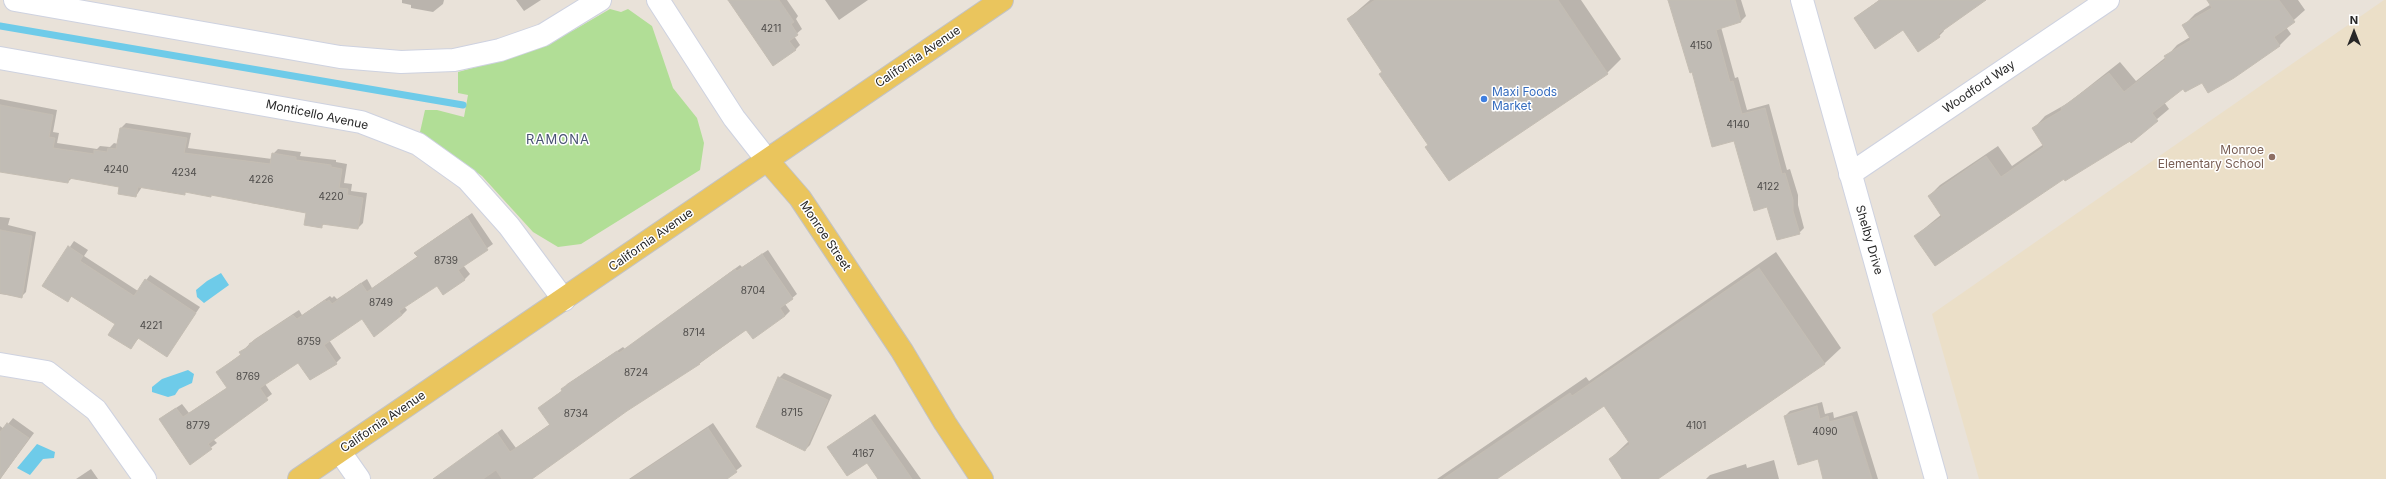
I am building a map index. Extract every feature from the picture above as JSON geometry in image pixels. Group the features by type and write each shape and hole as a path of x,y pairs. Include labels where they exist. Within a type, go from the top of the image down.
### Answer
{"main road":[{"name":"California Avenue","path":"299,479 564,300 1002,0"},
{"name":"Monroe Street","path":"767,160 800,198 902,351 945,423 982,479"}],"street":[{"path":"15,0 340,57 401,62 454,60 500,50 543,35 600,0"},
{"name":"Monroe Street","path":"658,0 734,118 767,160"},
{"name":"Shelby Drive","path":"1802,0 1936,479"},
{"name":"Woodford Way","path":"1850,174 2108,0"},
{"name":"Monticello Avenue","path":"0,58 361,122 418,144 467,179 510,226 564,300"},
{"path":"0,364 47,372 96,410 145,479"},
{"path":"340,452 359,479"}],"shaded area":[{"name":"Monroe Elementary School","path":"2386,0 2386,479 1979,479 1932,314"}],"green space":[{"path":"610,9 621,12 628,9 652,26 673,88 697,118 704,143 700,170 581,244 558,247 533,232 482,176 420,132 425,110 437,110 464,117 468,95 458,93 458,72 517,56 574,30"}],"water":[{"path":"221,273 229,285 204,303 197,297 196,290 207,281"},
{"path":"188,370 194,374 192,383 179,389 175,395 168,397 152,392 152,387 162,379"},
{"path":"37,444 55,452 54,458 43,459 30,475 17,468"}],"building":[{"path":"728,0 779,0 794,22 791,24 798,35 789,41 796,50 773,66"},
{"name":"Maxi Foods Market","path":"1375,0 1558,0 1608,74 1449,181 1425,147 1428,145 1379,74 1382,72 1347,19"},
{"path":"1668,0 1735,0 1741,22 1716,30 1730,82 1733,81 1742,114 1765,108 1782,174 1785,173 1793,200 1793,211 1800,234 1777,240 1767,207 1754,211 1734,141 1712,147 1692,72 1690,73"},
{"path":"1880,0 1986,0 1938,34 1940,37 1918,52 1903,30 1875,49 1854,18"},
{"path":"2207,0 2279,0 2295,22 2274,37 2280,46 2234,78 2208,93 2202,83 2185,92 2183,89 2152,113 2158,121 2131,143 2130,141 2065,181 2064,179 1935,266 1914,236 1942,217 1928,196 1986,156 2001,177 2044,147 2032,128 2062,110 2061,108 2109,73 2124,92 2166,59 2164,56 2191,40 2182,25 2212,8"},
{"path":"0,105 53,115 49,137 55,138 53,148 94,154 94,150 107,152 108,148 116,149 120,128 125,128 187,138 184,153 270,164 272,153 296,157 296,160 331,165 331,167 342,169 339,188 348,189 347,195 363,198 358,229 322,224 322,228 304,225 306,213 211,195 211,197 185,192 185,195 138,187 136,197 118,194 119,187 69,178 68,183 0,172"},
{"path":"467,217 488,250 458,270 465,280 443,295 437,286 399,311 402,315 374,337 362,319 324,345 337,364 310,380 298,363 260,388 268,400 208,444 212,449 190,465 159,419 176,408 183,417 227,388 216,372 241,355 239,352 250,346 249,344 293,315 297,319 325,300 326,302 329,300 332,304 361,283 367,292 418,257 414,253"},
{"path":"0,230 32,236 22,298 0,293"},
{"path":"68,246 83,256 80,261 134,296 145,279 196,313 167,357 138,338 131,349 108,335 115,324 71,296 68,302 42,286"},
{"path":"762,254 793,299 780,308 785,316 753,339 746,330 699,363 700,364 627,411 532,479 502,479 496,470 483,479 433,479 497,433 510,452 550,425 538,408 562,391 561,389 617,351 619,353 735,269 737,271"},
{"path":"1759,268 1825,364 1658,479 1622,479 1609,459 1630,444 1604,406 1497,479 1443,479 1570,393 1572,396"},
{"path":"778,377 828,400 805,451 756,427"},
{"path":"1817,406 1820,419 1828,416 1829,422 1852,416 1872,479 1823,479 1818,459 1798,465 1784,416"},
{"path":"870,418 912,479 878,479 867,463 847,476 827,447"},
{"path":"7,423 29,438 0,479 0,432"},
{"path":"708,428 737,472 727,479 631,479"}],"waterway":[{"path":"0,26 463,105"}],"place":[{"name":"Maxi Foods Market","path":"1484,99"},
{"name":"Monroe Elementary School","path":"2272,157"}],"district":[{"name":"RAMONA","path":"558,140"}]}
